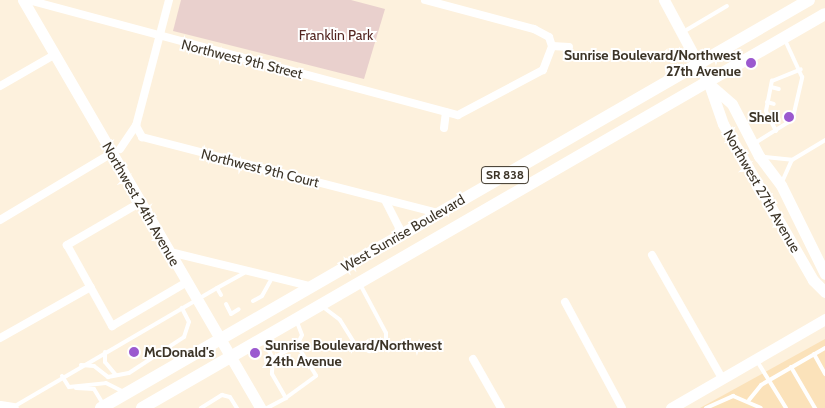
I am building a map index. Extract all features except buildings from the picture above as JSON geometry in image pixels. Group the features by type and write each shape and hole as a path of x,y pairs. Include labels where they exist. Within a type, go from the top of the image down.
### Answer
{"main road":[{"name":"West Sunrise Boulevard","path":"102,407 221,340 437,213 700,66 809,0"},
{"name":"West Sunrise Boulevard","path":"142,408 709,84 825,14"}],"street":[{"name":"Northwest 24th Avenue","path":"23,0 54,55 116,151 140,202 260,408"},
{"name":"Northwest 9th Street","path":"28,0 159,38 458,115 543,70 552,46"},
{"path":"116,151 136,128 169,0"},
{"path":"425,0 534,29 549,37 552,46 569,47"},
{"name":"Northwest 27th Avenue","path":"664,0 709,84 728,132 813,280 825,292"},
{"path":"0,86 54,55"},
{"name":"Northwest 27th Avenue","path":"709,84 732,104 759,156 781,185 823,267"},
{"path":"444,128 446,112"},
{"path":"0,220 116,151 144,138 136,128"},
{"name":"Northwest 9th Court","path":"144,138 437,213"},
{"path":"385,200 399,228 397,236"},
{"path":"140,202 67,245 112,326 187,282"},
{"path":"170,252 244,273 310,286"},
{"path":"652,255 722,378"},
{"path":"0,338 91,287"},
{"path":"565,302 622,408"},
{"path":"671,408 825,319"},
{"path":"473,359 501,408"},
{"path":"0,406 13,408"}],"lane":[{"path":"682,32 727,6"},
{"path":"753,144 776,130 795,109 800,85 800,69 784,39"},
{"path":"776,130 766,111 771,88 775,79 800,69"},
{"path":"775,79 781,80"},
{"path":"795,84 800,85"},
{"path":"771,88 779,89"},
{"path":"792,93 798,94"},
{"path":"767,102 774,104"},
{"path":"789,108 795,109"},
{"path":"766,111 772,113"},
{"path":"781,185 792,160 825,140"},
{"path":"759,156 792,160"},
{"path":"13,408 62,376 244,273"},
{"path":"253,301 262,296 272,278"},
{"path":"321,306 340,320 355,344 369,351 386,343 386,333 360,284"},
{"path":"217,288 221,295"},
{"path":"226,304 232,314 239,309"},
{"path":"81,365 94,366 102,376 129,372 184,337 189,322 182,308"},
{"path":"273,358 297,345 302,334 296,320"},
{"path":"262,339 273,358 272,374 286,398"},
{"path":"267,408 286,398 316,376 297,345"},
{"path":"749,400 769,380 825,348"},
{"path":"105,352 105,362 116,375"},
{"path":"814,354 825,374"},
{"path":"94,366 97,356"},
{"path":"756,359 786,408"},
{"path":"791,367 816,408"},
{"path":"62,376 69,388"},
{"path":"69,388 106,383 127,393"},
{"path":"69,388 94,389 102,407"},
{"path":"201,408 222,395 230,397 237,408"},
{"path":"706,408 733,396 749,400 760,408"}],"shaded area":[{"path":"825,339 825,408 700,408"}],"green space":[{"name":"Franklin Park","path":"181,0 351,0 385,9 364,79 173,31"}],"place":[{"name":"Sunrise Boulevard/Northwest 27th Avenue","path":"751,63"},
{"name":"Shell","path":"789,117"},
{"name":"McDonald's","path":"134,352"},
{"name":"Sunrise Boulevard/Northwest 24th Avenue","path":"255,353"}]}
